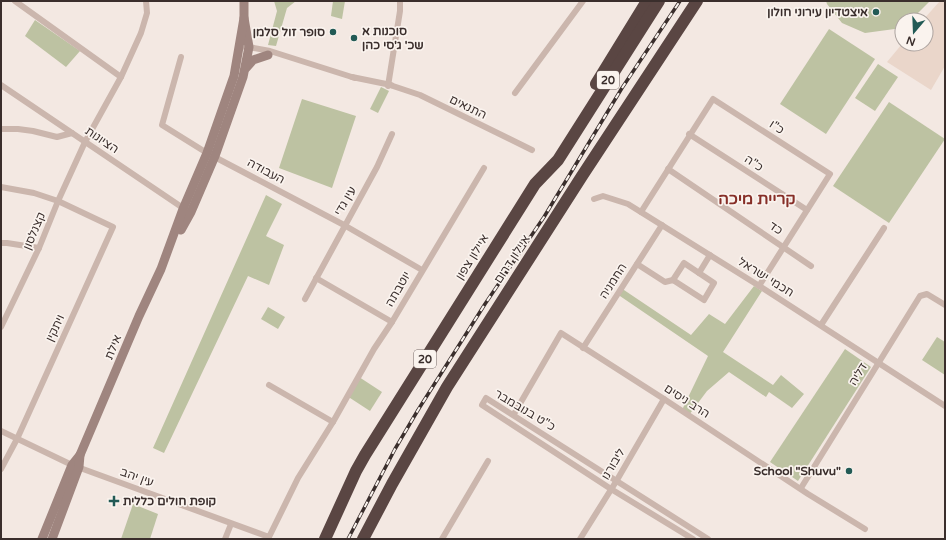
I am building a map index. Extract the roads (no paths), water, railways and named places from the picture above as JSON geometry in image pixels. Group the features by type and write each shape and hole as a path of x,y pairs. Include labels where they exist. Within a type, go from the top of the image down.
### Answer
{"highway":[{"path":"535,184 647,1"},
{"name":"איילון צפון","path":"325,539 356,471 385,422 535,184 558,160 659,1"},
{"name":"איילון דרום","path":"363,539 392,484 447,387 697,1"},
{"path":"616,124 706,1"},
{"path":"320,539 338,509"}],"street":[{"path":"15,1 121,77"},
{"name":"קצנלסון","path":"1,327 39,248 58,201 85,142 121,77 141,33 147,14 146,1"},
{"path":"244,1 244,18 248,51"},
{"path":"390,86 400,1"},
{"path":"515,93 583,1"},
{"name":"אילת","path":"211,155 234,76 244,18"},
{"name":"התנאים","path":"238,51 270,52 352,77 420,95 532,150"},
{"name":"אילת","path":"52,539 80,455 139,316 211,155 245,69 248,51"},
{"name":"התנאים","path":"248,51 268,56 292,58"},
{"path":"245,69 253,60 268,56"},
{"name":"העבודה","path":"181,57 162,125 211,155 344,225 422,270"},
{"name":"הציונות","path":"1,85 187,211"},
{"name":"כ\"ו","path":"689,134 713,99 830,174 807,210"},
{"path":"1,129 33,131 57,137 72,133"},
{"name":"עין גדי","path":"305,299 377,167 392,134"},
{"path":"641,212 689,134"},
{"name":"כ\"ה","path":"689,134 807,210"},
{"name":"יוטבתה","path":"231,524 269,537 298,478 374,349 459,212 484,168"},
{"name":"כד","path":"668,169 811,266"},
{"path":"1,187 34,193 58,201"},
{"name":"חכמי ישראל","path":"594,199 603,196 628,204 760,286 945,406"},
{"name":"ויתקין","path":"1,469 113,227 58,201"},
{"path":"760,286 807,210"},
{"name":"החמניה","path":"583,348 662,226"},
{"path":"821,325 884,228"},
{"path":"1,244 7,243 39,248"},
{"path":"699,273 710,255"},
{"path":"637,264 665,282 673,280 684,263 714,283 704,300 673,280"},
{"path":"316,278 392,322"},
{"name":"דליה","path":"801,488 920,296 927,294 945,305"},
{"name":"הרב ניסים","path":"514,414 561,334 664,399 808,494 865,529"},
{"path":"269,385 332,422"},
{"name":"כ\"ט בנובמבר","path":"693,539 611,489 482,405 486,398 514,414 708,539"},
{"name":"ליבורנו","path":"580,539 617,480 664,399"},
{"name":"עין יהב","path":"1,431 76,466 231,524"},
{"path":"442,539 488,461"},
{"name":"אילת","path":"42,539 76,466"},
{"path":"226,539 231,524"}],"railway":[{"path":"348,539 395,449 418,410 485,304 544,217 622,88 680,1"}],"place":[{"name":"איצטדיון עירוני חולון","path":"876,12"},
{"name":"סופר זול סלמן","path":"333,32"},
{"name":"סוכנות א שכ' ג'סי כהן","path":"354,38"},
{"name":"School \"Shuvu\"","path":"849,471"},
{"name":"קופת חולים כללית","path":"114,501"}],"district":[{"name":"קריית מיכה","path":"757,199"}]}
